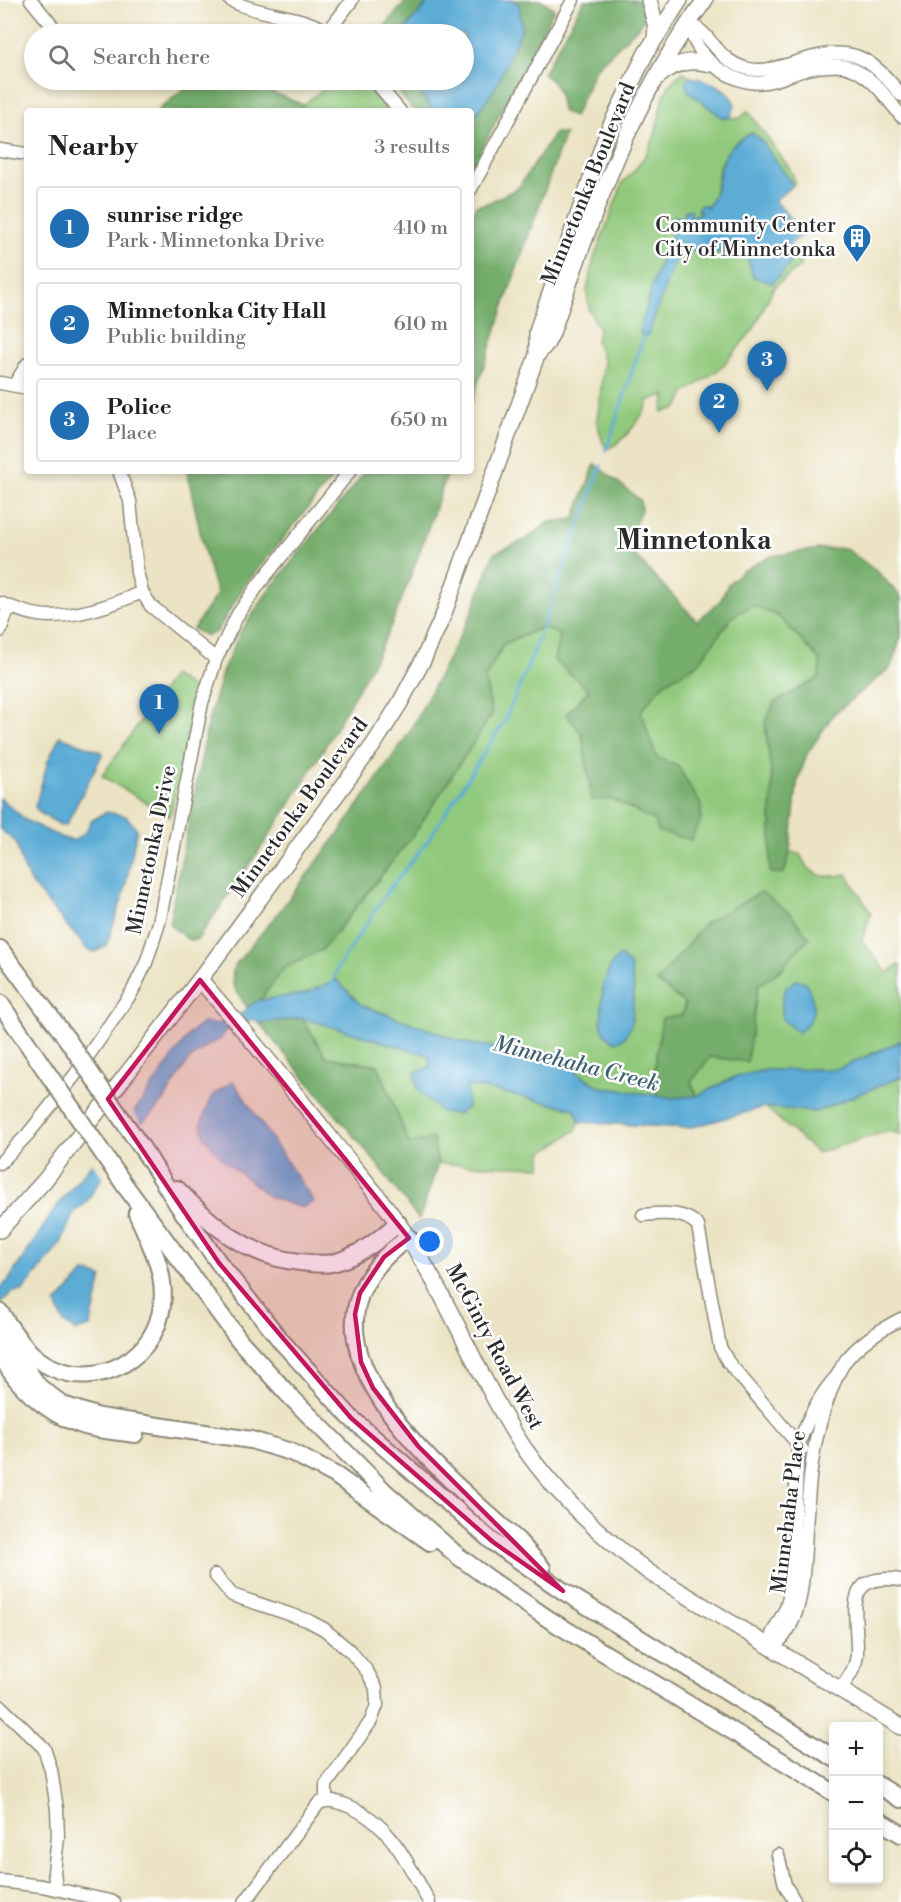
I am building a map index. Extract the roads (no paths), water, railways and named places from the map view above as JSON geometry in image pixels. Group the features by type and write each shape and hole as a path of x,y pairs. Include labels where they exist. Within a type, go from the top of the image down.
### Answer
{"highway":[{"path":"0,949 67,1039 219,1263 282,1342 351,1418 493,1542 563,1591 829,1755"},
{"path":"0,1003 126,1187 240,1341 286,1392 384,1491 458,1556 490,1580 550,1620 829,1790"},
{"path":"148,1157 201,1214 221,1231 243,1245 287,1261 331,1263 355,1254 378,1241 398,1223"},
{"path":"0,1312 31,1355 52,1368 90,1376 115,1369 137,1355 147,1344 163,1304 155,1254 126,1187"},
{"path":"409,1239 378,1263 360,1293 355,1314 361,1362 373,1388 418,1446 472,1502 520,1543 563,1591"},
{"path":"0,1332 39,1387 63,1405 99,1417 261,1442 291,1452 359,1491 428,1542 458,1556"},
{"path":"0,1348 16,1379 29,1393 44,1405 79,1424 98,1429 215,1446 273,1452 318,1466"},
{"path":"883,1788 901,1799"},
{"path":"883,1823 901,1834"}],"main road":[{"path":"649,0 656,27 655,39"},
{"name":"Minnetonka Boulevard","path":"0,1230 45,1180 200,980 374,744 405,694 442,616 537,355 552,333 627,133 655,80 705,0"},
{"path":"675,2 688,24"},
{"name":"Minnetonka Boulevard","path":"537,355 539,325 590,179 623,99 675,2"},
{"path":"655,80 667,69 687,61 711,64"},
{"name":"McGinty Road West","path":"200,980 248,1036 398,1223 447,1305 503,1416 527,1453 583,1518 624,1554 687,1597 901,1727"}],"street":[{"path":"31,0 51,24"},
{"path":"230,0 252,10 292,18 307,24"},
{"path":"336,24 352,0"},
{"path":"474,181 573,0"},
{"path":"688,24 691,37 711,64 733,78 764,83 822,66 845,66 862,73 869,79 901,116"},
{"path":"688,24 698,28 721,56 744,68 766,70 832,52 849,54 868,61 884,73 901,95"},
{"path":"382,90 397,108"},
{"path":"0,150 24,154"},
{"path":"0,383 21,386"},
{"path":"120,474 130,501 137,572 142,592 151,606 216,659"},
{"name":"Minnetonka Drive","path":"0,1163 28,1134 75,1075 126,1001 146,963 159,923 202,703 216,659 238,614 259,584 348,474"},
{"path":"0,630 4,605 36,615 67,615 104,606 142,592"},
{"path":"643,1215 670,1214 693,1220 698,1226 720,1347 728,1362 798,1446 813,1456"},
{"name":"Minnehaha Place","path":"772,1648 782,1641 793,1619 802,1589 807,1496 813,1456 818,1428 837,1376 846,1361 861,1345 901,1319"},
{"name":"Minnehaha Place","path":"772,1648 772,1634 786,1608 791,1589 798,1446 805,1425 823,1391 837,1376"},
{"path":"214,1575 232,1595 308,1620 324,1629 350,1651 367,1671 376,1688 377,1705 371,1721 326,1785 326,1800"},
{"path":"840,1690 855,1668 857,1652 854,1610 856,1597 862,1587 872,1581 883,1578 901,1580"},
{"path":"0,1706 44,1748 51,1770 57,1809 58,1837 54,1872 56,1889"},
{"path":"245,1902 319,1803 326,1800 334,1800 354,1808 373,1819 389,1834 408,1862 429,1902"},
{"path":"778,1855 785,1885 795,1902"},
{"path":"0,1881 56,1889 114,1902"}],"water":[{"path":"430,0 513,0 519,5 522,28 496,86 474,118 474,108 432,108 418,90 474,90 474,24 410,24"},
{"path":"691,77 717,85 732,98 735,105 730,118 723,118 688,91 685,82"},
{"path":"752,133 761,140 793,185 775,200 803,234 789,245 795,252 788,267 772,283 753,277 750,265 742,252 730,250 704,256 681,243 648,335 643,338 640,332 654,278 676,224 674,216 683,218 685,210 692,210 690,217 701,213 697,209 700,205 705,205 707,208 717,187 724,157 739,140"},
{"path":"60,736 103,753 66,825 62,826 40,813 35,807 48,761"},
{"path":"0,798 27,821 73,841 86,832 91,821 106,812 126,816 137,829 124,893 106,946 95,952 87,949 30,882 16,842 0,829"},
{"path":"620,956 630,965 634,989 632,1023 625,1037 616,1042 605,1035 601,1022 603,985 611,965"},
{"path":"337,980 361,1005 469,1044 549,1054 600,1087 673,1098 697,1096 735,1077 767,1070 838,1069 901,1041 901,1077 815,1112 765,1107 689,1128 580,1122 575,1109 467,1086 467,1107 459,1114 441,1112 417,1089 416,1072 430,1067 429,1055 302,1018 259,1023 253,1019 225,1031 221,1039 210,1044 188,1061 163,1102 142,1123 85,1204 74,1212 61,1243 23,1291 13,1292 0,1304 0,1288 8,1281 57,1206 134,1112 190,1033 203,1023 218,1024 246,1011 247,1007 260,1000 304,994"},
{"path":"796,980 806,982 813,1004 812,1016 798,1033 782,1019 782,999 787,986"},
{"path":"233,1081 314,1202 302,1208 270,1197 222,1159 204,1137 201,1123 213,1095"},
{"path":"85,1272 102,1277 90,1327 76,1331 64,1323 56,1304"}],"waterway":[{"path":"606,451 643,338"},
{"path":"331,986 337,969 387,892 427,842 505,720 531,659 601,466"}],"place":[{"name":"Community Center City of Minnetonka","path":"857,264"},
{"name":"Police","path":"767,391"},
{"name":"Minnetonka City Hall","path":"719,433"},
{"name":"sunrise ridge","path":"159,734"}],"district":[{"name":"Minnetonka","path":"694,541"}],"water label":[{"name":"Minnehaha Creek","path":"576,1064"}]}
